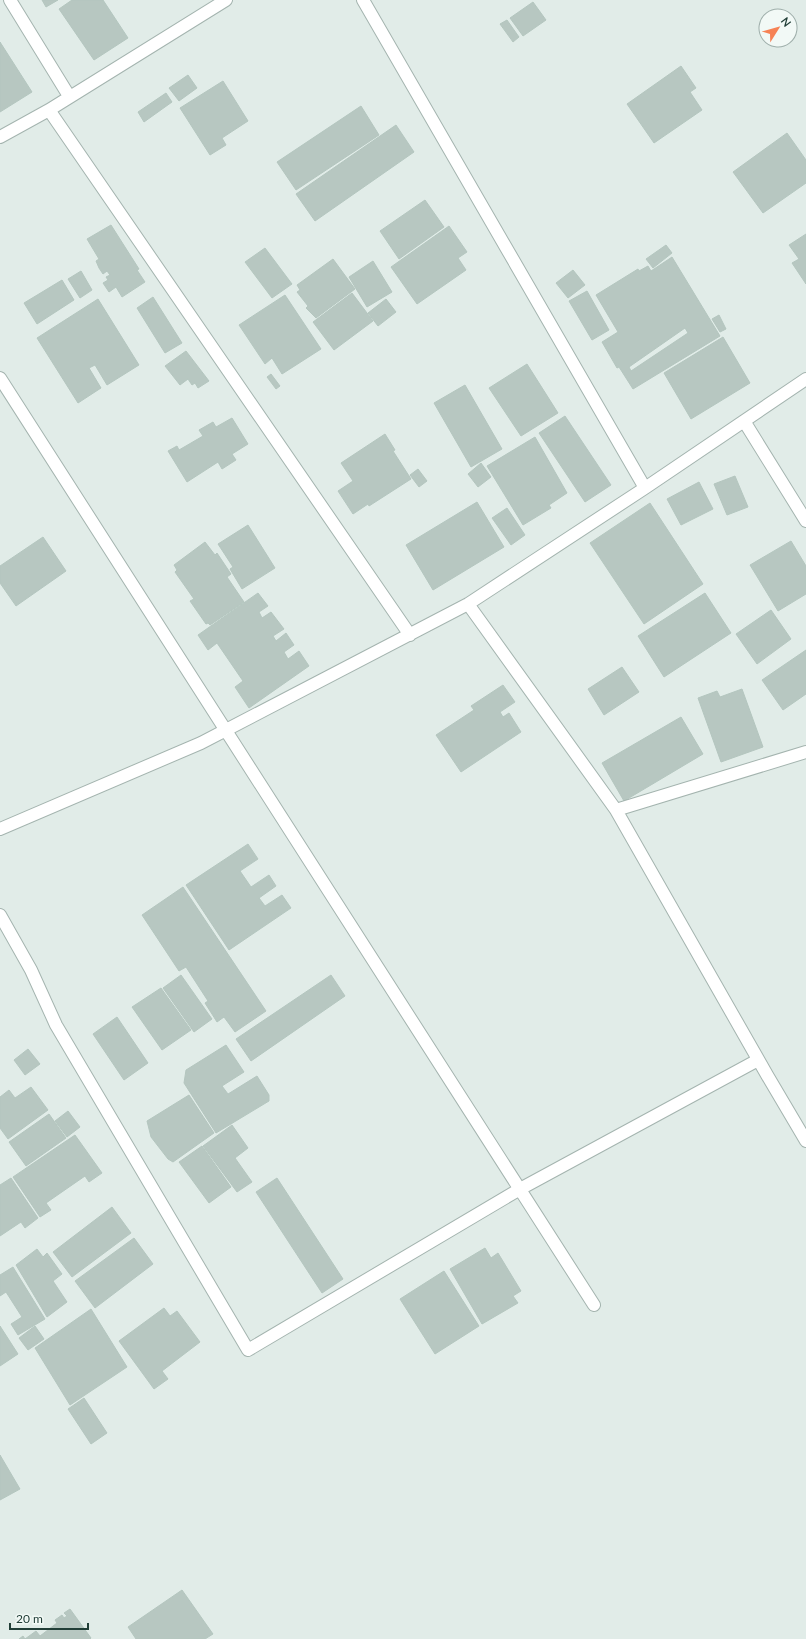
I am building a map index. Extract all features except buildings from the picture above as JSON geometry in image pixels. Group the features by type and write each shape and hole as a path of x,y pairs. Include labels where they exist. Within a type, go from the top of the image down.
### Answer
{"street":[{"path":"10,0 69,96"},
{"path":"0,137 49,110 69,96 226,0"},
{"path":"363,0 645,488"},
{"path":"49,110 410,634"},
{"path":"0,378 227,730 594,1305"},
{"path":"0,829 202,744 468,604 645,488 806,379"},
{"path":"744,421 806,520"},
{"path":"468,604 616,810 758,1060 806,1141"},
{"path":"616,810 806,752"},
{"path":"0,915 31,970 56,1025 248,1350 520,1188 758,1060"}]}
